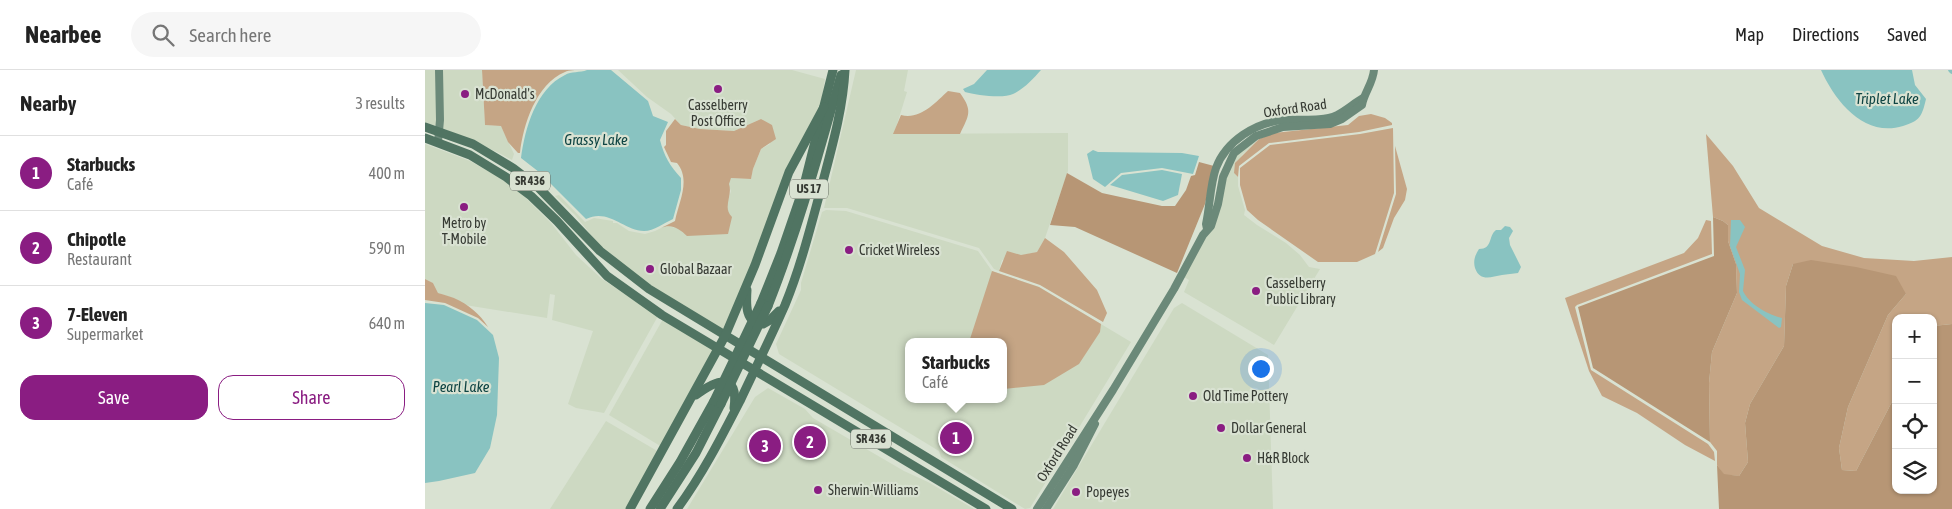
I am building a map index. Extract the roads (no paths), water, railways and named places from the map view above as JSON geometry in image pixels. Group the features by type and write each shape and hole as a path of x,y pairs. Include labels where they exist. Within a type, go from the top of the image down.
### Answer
{"main road":[{"name":"US 17","path":"765,305 800,197 833,70"},
{"name":"US 17","path":"660,509 696,453 717,402 787,258 808,194 844,70"},
{"path":"677,509 695,484 733,413 785,305 810,229 838,124 844,70"},
{"path":"630,509 725,336 747,285 789,172 824,107"},
{"name":"SR 436","path":"425,127 473,144 513,168 538,187 600,252 668,302 1012,509"},
{"name":"SR 436","path":"425,138 471,155 506,177 531,196 557,221 607,276 662,315 986,509"},
{"path":"747,285 747,310 749,317 755,323 763,324 770,320 785,305"},
{"path":"692,397 715,382 727,382 731,384 735,393 733,413"},
{"name":"US 17","path":"650,509 717,402"}],"street":[{"path":"437,142 440,131 439,70"},
{"name":"Oxford Road","path":"1046,509 1074,465 1100,411 1174,289 1207,229 1211,226 1225,168 1234,154 1256,136 1283,126 1319,126 1342,120 1362,105 1363,98 1372,82 1374,70"},
{"name":"Oxford Road","path":"1037,509 1100,411"}],"water":[{"name":"Grassy Lake","path":"587,70 611,70 648,101 653,116 668,122 660,140 663,151 681,178 681,190 673,219 648,231 636,230 601,216 586,219 539,172 521,158 529,122 546,90 555,81 567,74"},
{"path":"987,70 1041,70 1025,87 1013,94 989,96 965,92 963,89 974,84"},
{"name":"Triplet Lake","path":"1821,70 1912,70 1915,85 1926,99 1923,110 1917,120 1909,124 1889,128 1876,127 1864,122 1843,105 1834,94"},
{"path":"1093,150 1098,152 1182,153 1199,156 1193,174 1162,168 1121,173 1105,187 1093,179 1087,154"},
{"path":"1162,170 1182,174 1178,195 1163,201 1110,185 1122,175"},
{"path":"1731,220 1740,220 1745,227 1736,247 1745,270 1743,291 1760,308 1782,318 1781,327 1779,328 1742,300 1739,292 1740,274 1730,246"},
{"path":"1505,226 1510,227 1513,231 1509,238 1510,245 1521,267 1518,273 1483,277 1475,268 1474,260 1476,254 1479,249 1488,245 1496,230 1501,230"},
{"name":"Pearl Lake","path":"425,303 444,305 477,320 493,335 499,358 497,415 490,448 475,473 425,483"}],"place":[{"name":"Casselberry Post Office","path":"718,89"},
{"name":"McDonald's","path":"465,94"},
{"name":"Metro by T-Mobile","path":"464,207"},
{"name":"Cricket Wireless","path":"849,250"},
{"name":"Global Bazaar","path":"650,269"},
{"name":"Casselberry Public Library","path":"1256,291"},
{"name":"Old Time Pottery","path":"1193,396"},
{"name":"Dollar General","path":"1221,428"},
{"name":"Starbucks","path":"956,438"},
{"name":"Chipotle","path":"810,442"},
{"name":"7-Eleven","path":"765,446"},
{"name":"H&R Block","path":"1247,458"},
{"name":"Sherwin-Williams","path":"818,490"},
{"name":"Popeyes","path":"1076,492"}]}
